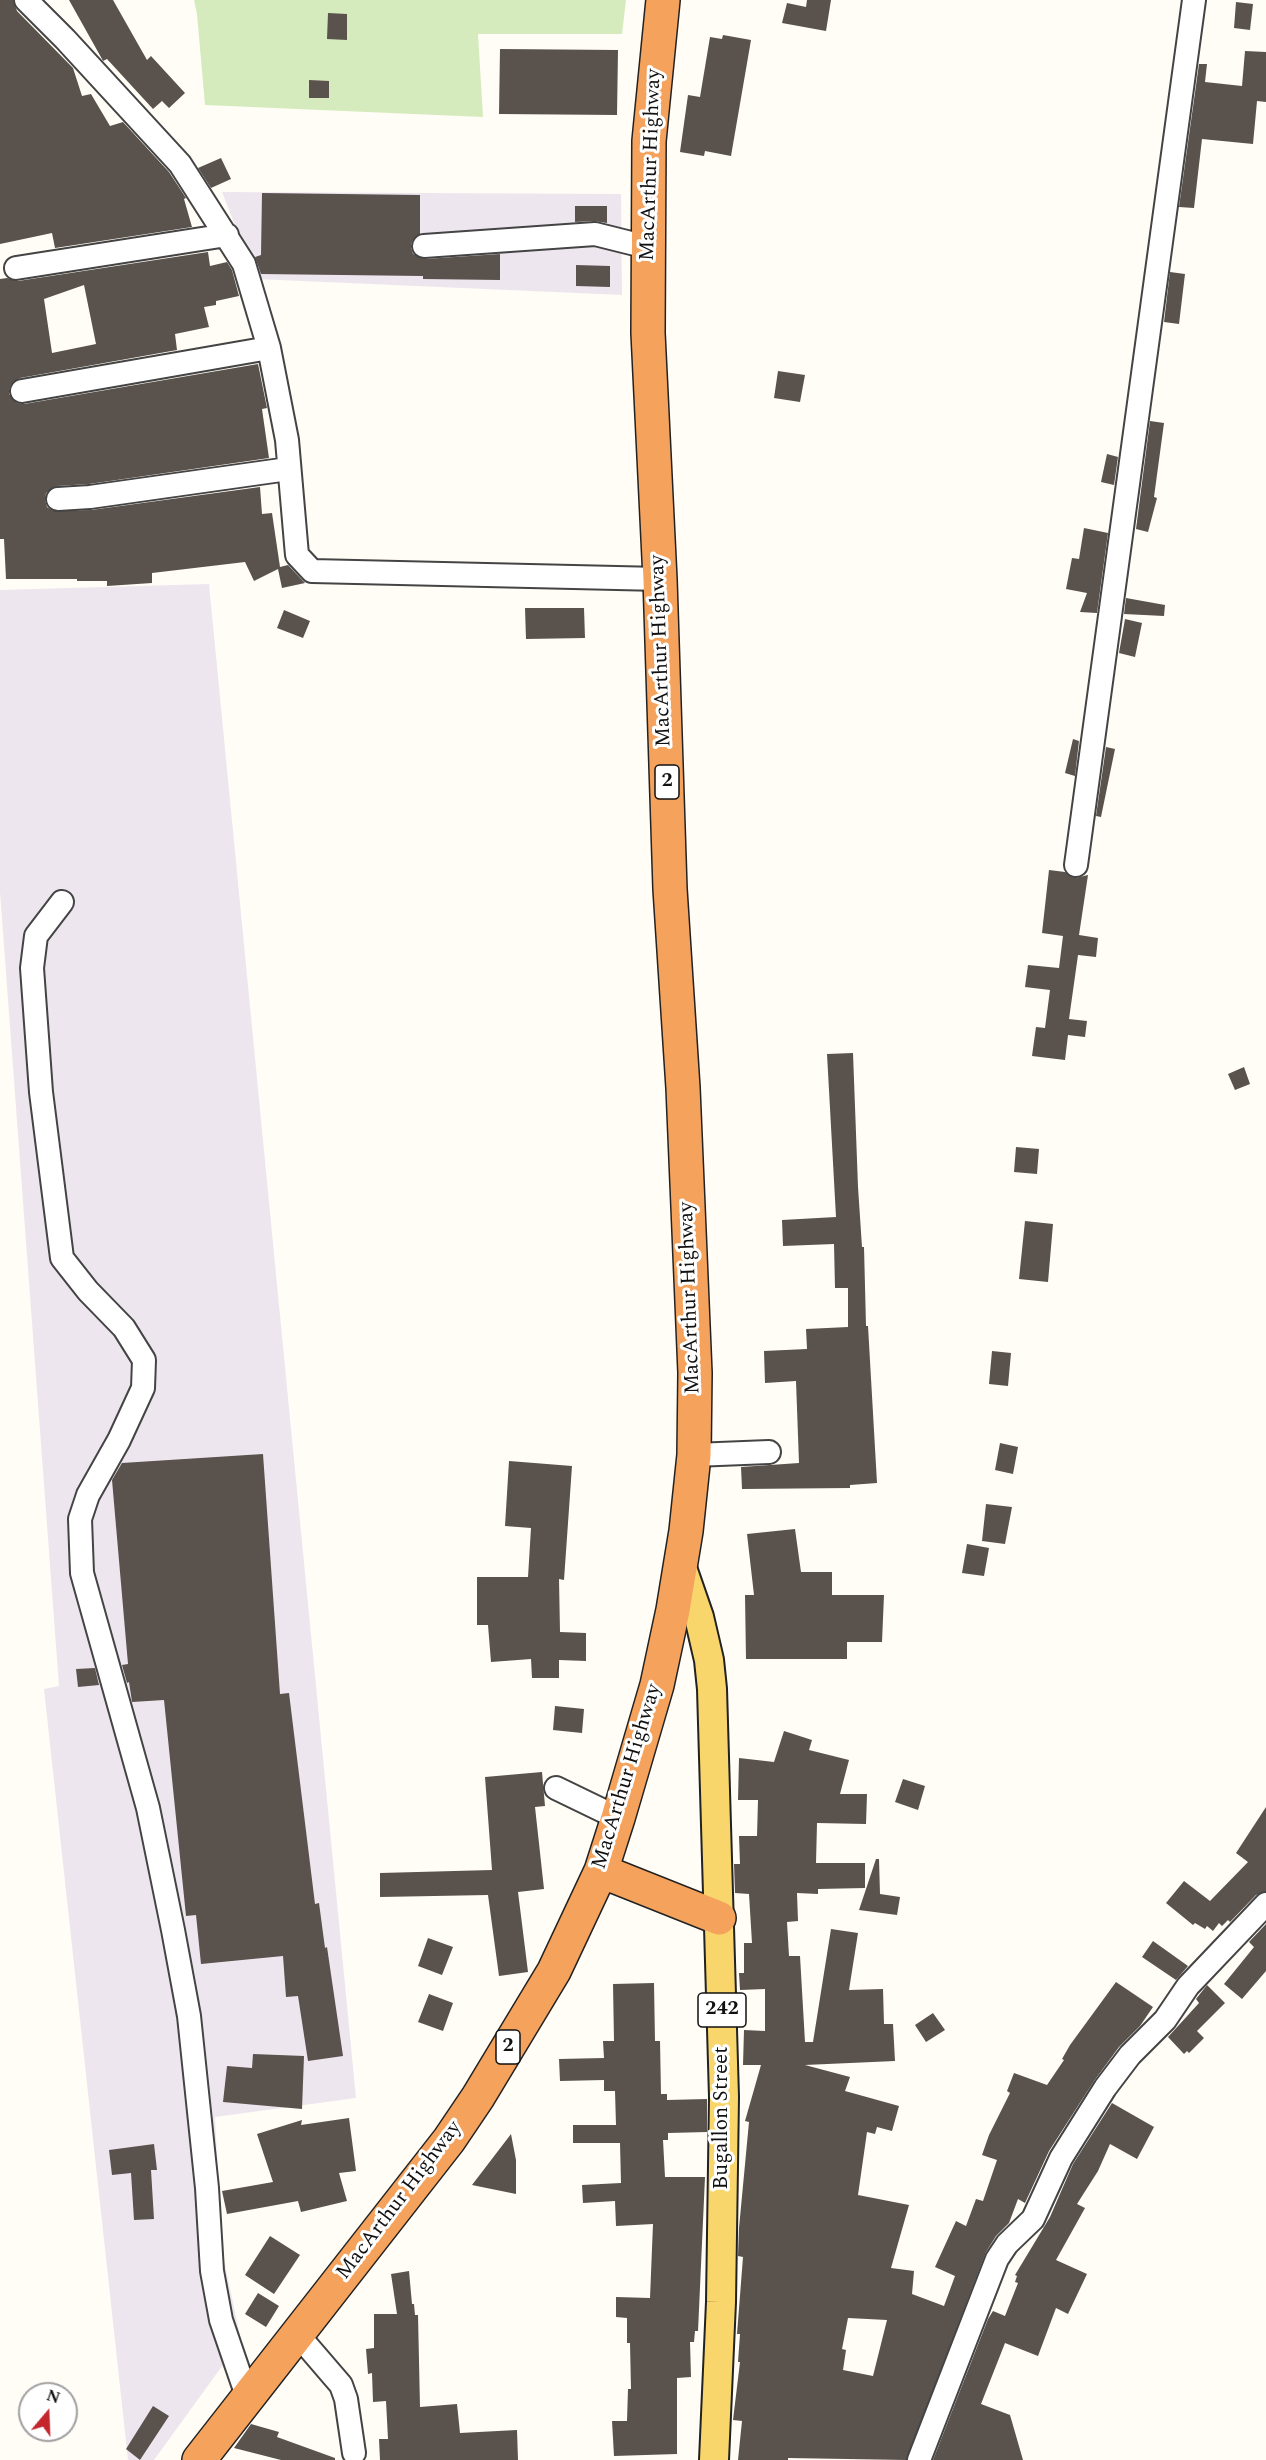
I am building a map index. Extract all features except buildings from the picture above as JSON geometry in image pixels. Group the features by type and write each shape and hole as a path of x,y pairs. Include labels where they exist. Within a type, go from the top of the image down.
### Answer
{"highway":[{"name":"MacArthur Highway","path":"199,2460 449,2140 478,2097 554,1971 600,1871 618,1818 657,1685 681,1564 693,1455 695,1373 683,1089 670,889 660,579 648,333 647,247 649,141 663,0"},
{"path":"600,1871 719,1918"}],"main road":[{"name":"Bugallon Street","path":"681,1564 699,1617 709,1660 719,1918 724,2163 718,2398 714,2460"}],"street":[{"path":"26,0 180,164 244,264 269,348 287,440 297,555 312,571 660,579"},
{"path":"1076,865 1194,0"},
{"path":"424,246 596,234 647,247"},
{"path":"16,268 227,236"},
{"path":"22,391 269,348"},
{"path":"58,499 90,497 288,470"},
{"path":"62,902 36,936 32,968 41,1092 62,1258 88,1291 124,1329 144,1360 143,1388 119,1440 88,1495 80,1519 82,1573 148,1808 173,1930 189,2016 207,2188 212,2271 222,2320 247,2396"},
{"path":"693,1455 769,1452"},
{"path":"556,1788 618,1818"},
{"path":"919,2460 997,2259 1007,2244 1033,2219 1061,2158 1105,2088 1130,2055 1165,2020 1188,1986 1266,1904"},
{"path":"298,2335 341,2385 346,2399 354,2453"}],"shaded area":[{"path":"222,192 621,194 622,295 256,279"},
{"path":"209,584 356,2098 215,2117 222,2251 241,2340 154,2460 128,2460 44,1689 59,1686 0,892 0,590"}],"green space":[{"path":"194,0 626,0 622,34 478,34 483,117 205,105"}]}
